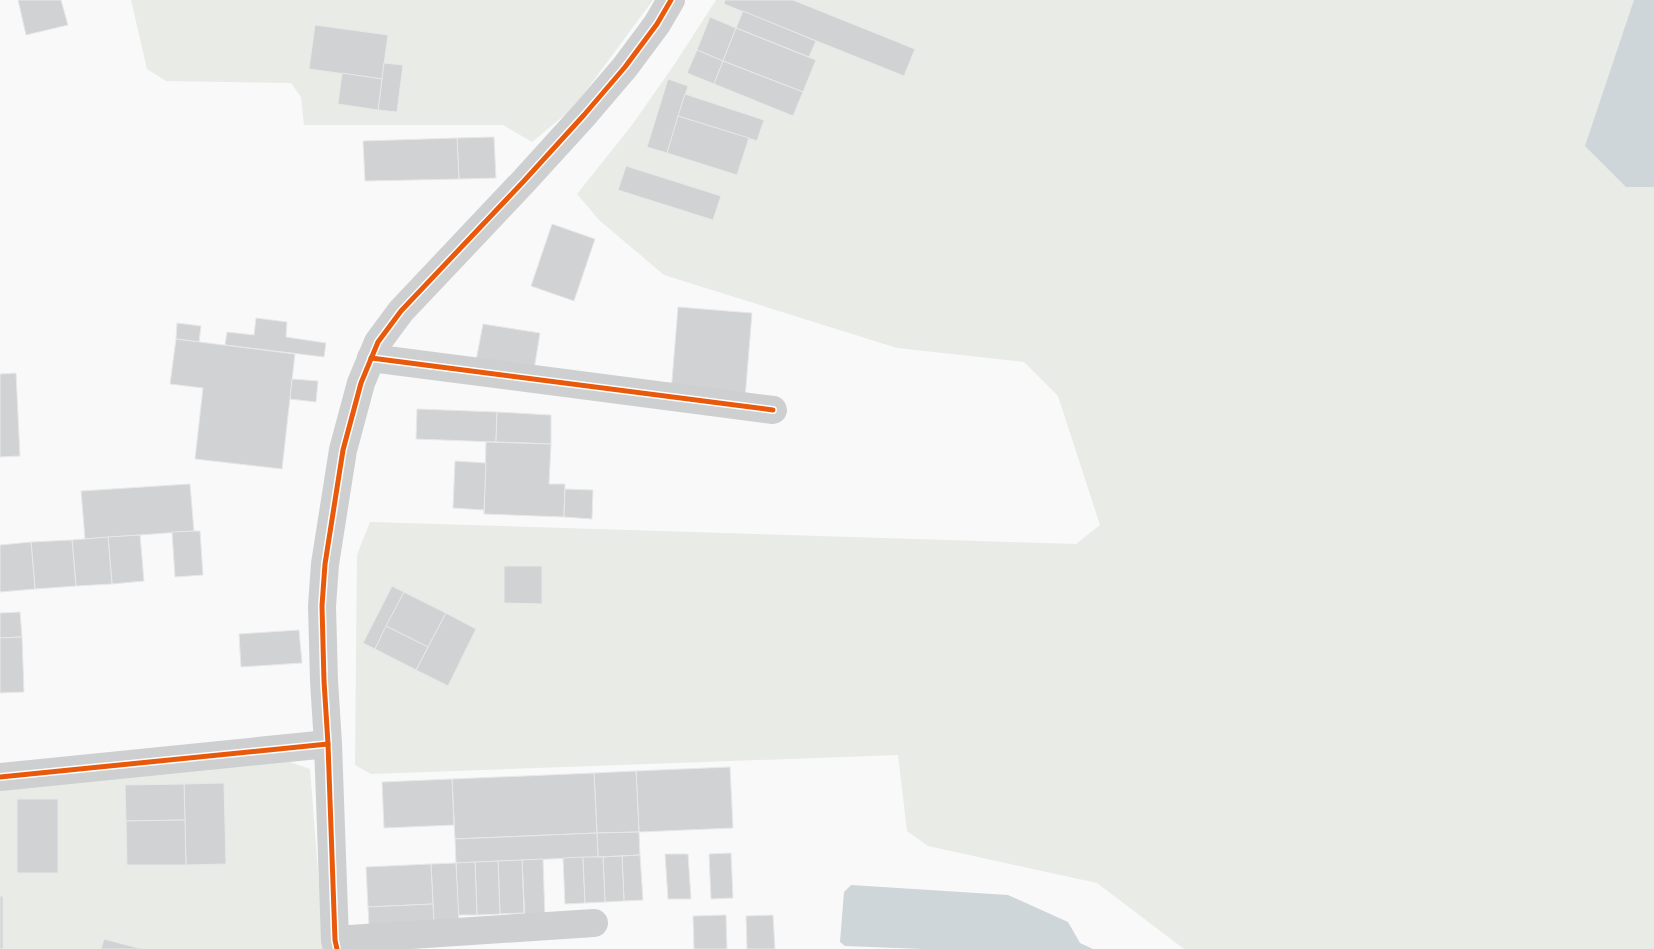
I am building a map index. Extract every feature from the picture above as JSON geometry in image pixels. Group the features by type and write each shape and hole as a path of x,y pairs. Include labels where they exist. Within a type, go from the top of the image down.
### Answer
{"street":[{"path":"594,923 336,945 324,681 322,606 325,564 343,450 361,383 378,342 401,311 584,115 625,67 657,24 671,0"},
{"path":"371,358 774,410"},
{"path":"0,777 328,744"}],"shaded area":[{"path":"131,0 653,0 574,107 532,142 503,125 304,125 301,97 291,83 166,81 147,69"},
{"path":"716,0 1654,0 1654,949 1184,949 1097,883 928,846 907,831 898,755 371,774 355,765 357,555 370,522 1076,544 1100,525 1058,396 1024,362 897,348 664,275 599,220 577,194 632,125"},
{"path":"1634,0 1654,0 1654,187 1626,187 1585,146"},
{"path":"287,761 310,769 323,935 326,949 0,949 0,787"},
{"path":"851,885 1008,895 1068,922 1080,943 1093,949 923,949 845,946 840,942 844,892"}],"building":[{"path":"18,0 61,0 68,25 26,35"},
{"path":"725,0 793,0 915,49 904,76 724,4"},
{"path":"743,11 816,41 809,57 736,28"},
{"path":"710,17 736,28 723,61 697,50"},
{"path":"315,25 388,35 382,79 309,69"},
{"path":"736,28 816,60 803,92 723,61"},
{"path":"697,50 723,61 714,84 687,73"},
{"path":"723,61 803,92 793,116 714,84"},
{"path":"384,63 403,65 397,112 378,110"},
{"path":"342,73 382,79 378,110 338,104"},
{"path":"668,79 688,86 667,153 647,147"},
{"path":"685,94 764,120 757,141 678,116"},
{"path":"678,116 749,138 737,175 667,153"},
{"path":"494,137 496,178 459,179 457,138"},
{"path":"457,138 459,179 365,181 363,141"},
{"path":"626,166 721,196 713,220 618,190"},
{"path":"552,224 595,239 574,301 531,286"},
{"path":"678,307 752,313 745,399 671,393"},
{"path":"256,318 287,322 286,337 326,343 324,357 225,345 227,332 254,335"},
{"path":"177,323 201,326 199,342 176,339"},
{"path":"483,324 540,333 533,376 475,366"},
{"path":"176,339 295,354 282,469 195,459 203,388 170,384"},
{"path":"16,373 20,456 0,457 0,374"},
{"path":"292,379 318,381 316,402 290,399"},
{"path":"417,409 497,412 496,442 416,439"},
{"path":"497,412 551,415 551,444 496,442"},
{"path":"486,442 551,444 549,484 565,484 564,517 484,514"},
{"path":"455,461 486,463 484,510 453,508"},
{"path":"190,484 194,531 85,539 81,491"},
{"path":"565,489 593,490 592,519 564,517"},
{"path":"200,531 203,575 175,577 172,532"},
{"path":"140,535 144,581 112,584 108,537"},
{"path":"108,537 112,584 76,586 72,540"},
{"path":"72,540 76,586 35,589 31,542"},
{"path":"31,542 35,589 0,592 0,545"},
{"path":"504,566 542,566 542,604 504,603"},
{"path":"392,586 404,592 375,649 363,643"},
{"path":"404,592 446,613 428,647 386,626"},
{"path":"20,612 22,637 0,638 0,613"},
{"path":"446,613 476,629 448,686 416,670"},
{"path":"386,626 428,647 416,670 375,649"},
{"path":"299,630 302,663 241,667 239,634"},
{"path":"22,637 24,692 0,693 0,638"},
{"path":"730,767 733,828 639,832 636,771"},
{"path":"636,771 639,832 597,833 594,773"},
{"path":"594,773 597,833 455,839 452,779"},
{"path":"452,779 454,825 384,828 382,782"},
{"path":"224,783 226,864 186,865 184,784"},
{"path":"184,784 185,820 126,821 125,785"},
{"path":"17,799 58,799 58,873 17,873"},
{"path":"185,820 186,865 127,865 126,821"},
{"path":"639,832 640,855 598,857 597,833"},
{"path":"597,833 598,857 456,863 455,839"},
{"path":"731,853 733,898 711,899 709,854"},
{"path":"665,854 688,854 691,899 668,899"},
{"path":"640,855 643,900 624,901 622,856"},
{"path":"622,856 624,901 605,902 603,857"},
{"path":"583,857 585,903 565,904 563,858"},
{"path":"583,857 603,857 605,902 585,903"},
{"path":"543,859 545,918 525,919 522,860"},
{"path":"522,860 524,913 500,914 498,861"},
{"path":"498,861 500,914 477,915 475,862"},
{"path":"475,862 477,915 458,915 456,863"},
{"path":"456,863 459,922 434,924 431,864"},
{"path":"431,864 433,904 368,907 366,867"},
{"path":"0,896 3,896 3,949 0,949"},
{"path":"433,904 434,924 369,926 368,907"},
{"path":"726,915 727,949 694,949 693,916"},
{"path":"773,915 775,949 747,949 746,916"},
{"path":"104,939 142,949 101,949"}],"cycle path":[{"path":"337,949 335,940 322,606 325,564 343,450 361,383 378,342 401,311 584,115 625,67 657,24 671,0"},
{"path":"371,358 773,410"},
{"path":"0,777 328,744"}]}
